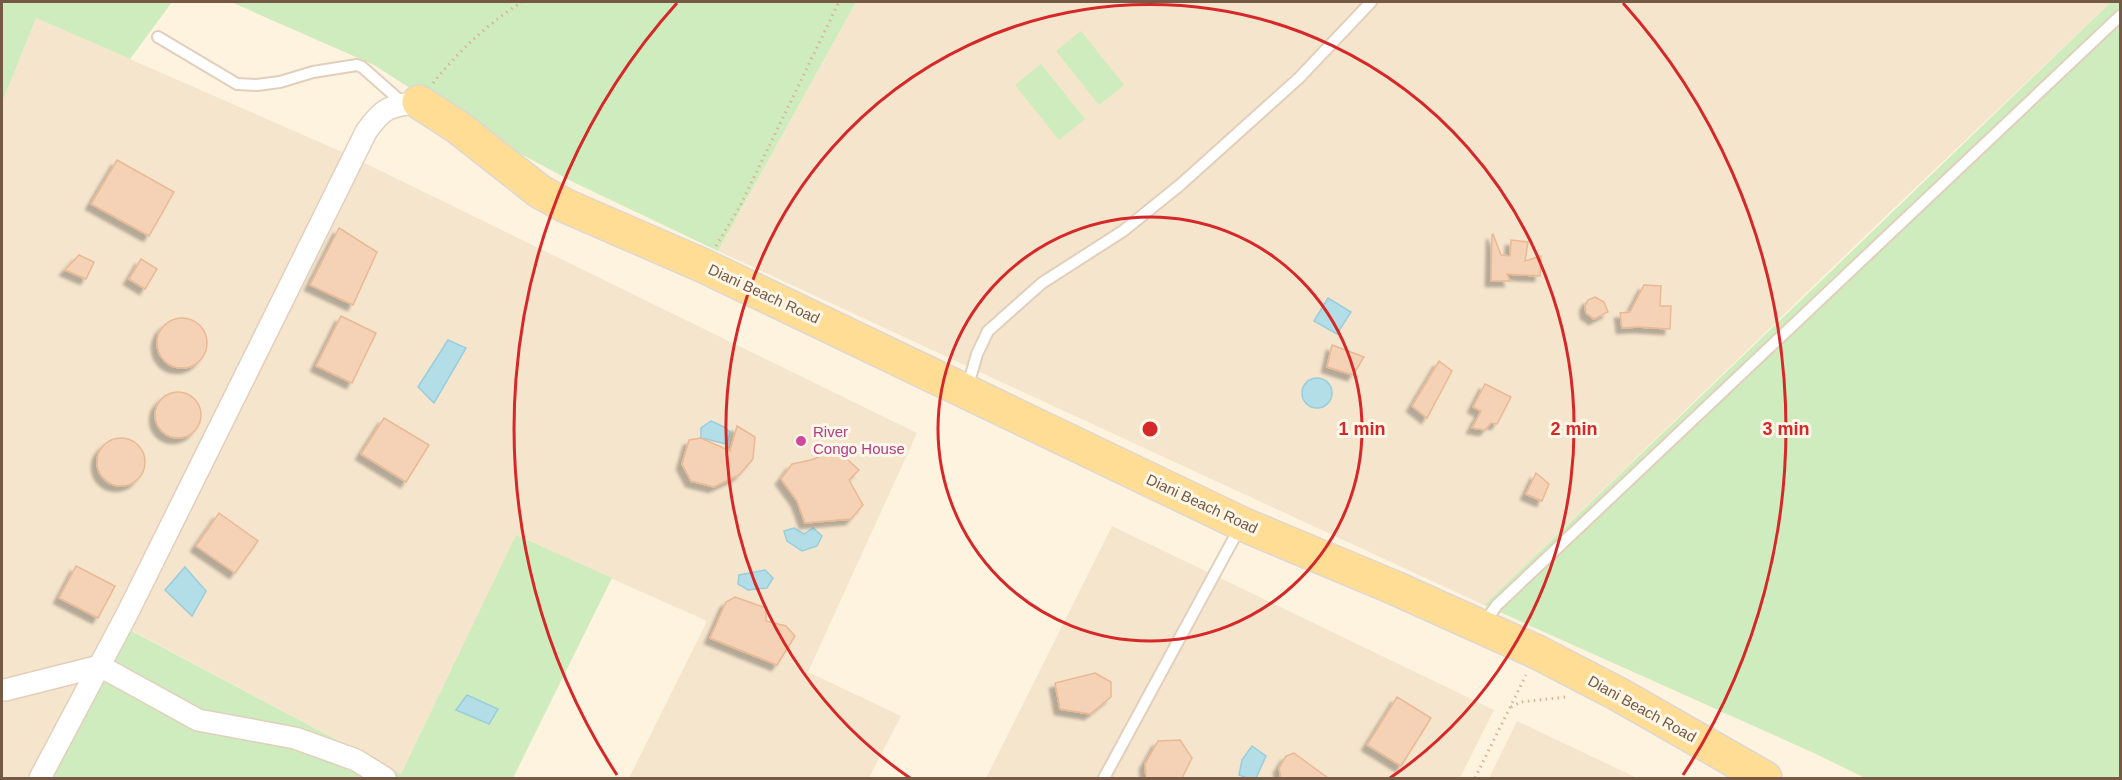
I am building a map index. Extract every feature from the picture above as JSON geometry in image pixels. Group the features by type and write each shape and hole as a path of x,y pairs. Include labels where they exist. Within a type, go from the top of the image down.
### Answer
{"main road":[{"name":"Diani Beach Road","path":"411,103 459,128 539,191 566,206 704,266 1242,524 1537,652 1618,694 1763,778"}],"street":[{"path":"40,778 100,666 360,142 380,114 396,104 411,103"},
{"path":"5,690 100,666 198,720 295,738 356,760 384,778"}],"lane":[{"path":"966,392 977,354 988,331 1042,283 1122,231 1180,185 1299,78 1371,2"},
{"path":"1481,627 1497,604 2121,16"},
{"path":"158,37 237,84 257,85 280,82 313,72 357,65 411,103"},
{"path":"1104,778 1242,524"}],"path":[{"path":"411,103 497,19 522,2"},
{"path":"704,266 740,206 839,2"},
{"path":"1475,778 1537,652"},
{"path":"1509,708 1521,702 1572,696"}],"shaded area":[{"path":"856,2 2111,2 1894,208 1484,605 718,251"},
{"path":"36,18 342,152 917,433 808,672 901,716 869,778 629,778 707,621 516,536 401,774 125,627 50,778 2,778 2,103"},
{"path":"1112,526 1494,710 1460,778 986,778"},
{"path":"1517,721 1637,778 1489,778"}],"green space":[{"path":"2,2 172,2 130,59 36,18 2,103"},
{"path":"231,2 856,2 718,251 573,182 469,126 374,65"},
{"path":"2111,2 2120,2 2120,778 1865,778 1484,605"},
{"path":"1081,31 1124,85 1099,105 1056,51"},
{"path":"1041,64 1085,119 1059,140 1015,85"},
{"path":"516,535 612,578 513,778 50,778 124,627 401,774"}],"water":[{"path":"1328,298 1351,312 1337,334 1314,321"},
{"path":"448,340 466,348 434,403 418,387"},
{"path":"1317,378 1328,382 1332,393 1328,404 1317,408 1306,404 1302,393 1306,382"},
{"path":"711,421 730,432 727,444 701,438 701,428"},
{"path":"794,528 804,534 813,528 822,536 817,546 802,551 787,541 784,531"},
{"path":"185,567 206,591 192,616 165,590"},
{"path":"765,570 773,578 767,588 748,590 738,584 739,575"},
{"path":"467,695 498,709 489,724 456,710"},
{"path":"1252,746 1266,756 1256,778 1247,778 1239,775 1242,760"}],"building":[{"path":"117,160 174,192 149,236 91,204"},
{"path":"339,228 377,252 353,305 310,285"},
{"path":"1493,234 1501,255 1510,256 1511,240 1528,242 1525,261 1541,256 1540,276 1507,274 1510,281 1491,281"},
{"path":"79,255 94,262 86,279 65,270"},
{"path":"141,259 157,269 145,289 129,279"},
{"path":"1644,285 1661,286 1660,306 1671,306 1670,329 1622,328 1620,313 1630,312"},
{"path":"1595,297 1604,302 1608,312 1594,319 1586,313 1585,306 1588,300"},
{"path":"341,316 376,333 352,383 316,366"},
{"path":"177,318 187,318 200,325 207,338 207,348 200,361 187,368 177,368 168,364 161,357 157,348 157,338 161,329 168,322"},
{"path":"1332,345 1364,357 1353,375 1327,367"},
{"path":"1439,361 1452,371 1427,418 1412,406"},
{"path":"1485,384 1511,397 1497,424 1491,423 1485,430 1472,428 1481,411 1473,407"},
{"path":"178,392 194,399 201,415 194,431 178,438 162,431 155,415 162,399"},
{"path":"384,418 429,445 406,482 361,454"},
{"path":"737,426 755,437 753,459 739,475 714,487 691,481 682,464 689,440 701,438 730,451"},
{"path":"116,438 126,438 138,445 145,457 145,467 138,479 126,486 116,486 101,475 97,467 97,457 108,442"},
{"path":"837,450 859,470 849,480 863,505 851,519 805,523 797,501 781,479 792,464 811,460"},
{"path":"1536,473 1549,484 1542,501 1526,494"},
{"path":"219,513 258,541 235,573 196,546"},
{"path":"76,566 115,586 98,618 59,598"},
{"path":"735,597 766,608 766,621 786,626 795,636 777,665 710,638 726,602"},
{"path":"1095,673 1111,682 1111,697 1090,714 1060,709 1055,683"},
{"path":"1397,697 1431,718 1401,766 1367,745"},
{"path":"1180,740 1192,758 1182,778 1146,778 1145,764 1158,741"},
{"path":"1294,753 1328,778 1281,778 1279,768 1286,756"}],"place":[{"name":"River Congo House","path":"801,441"}]}
